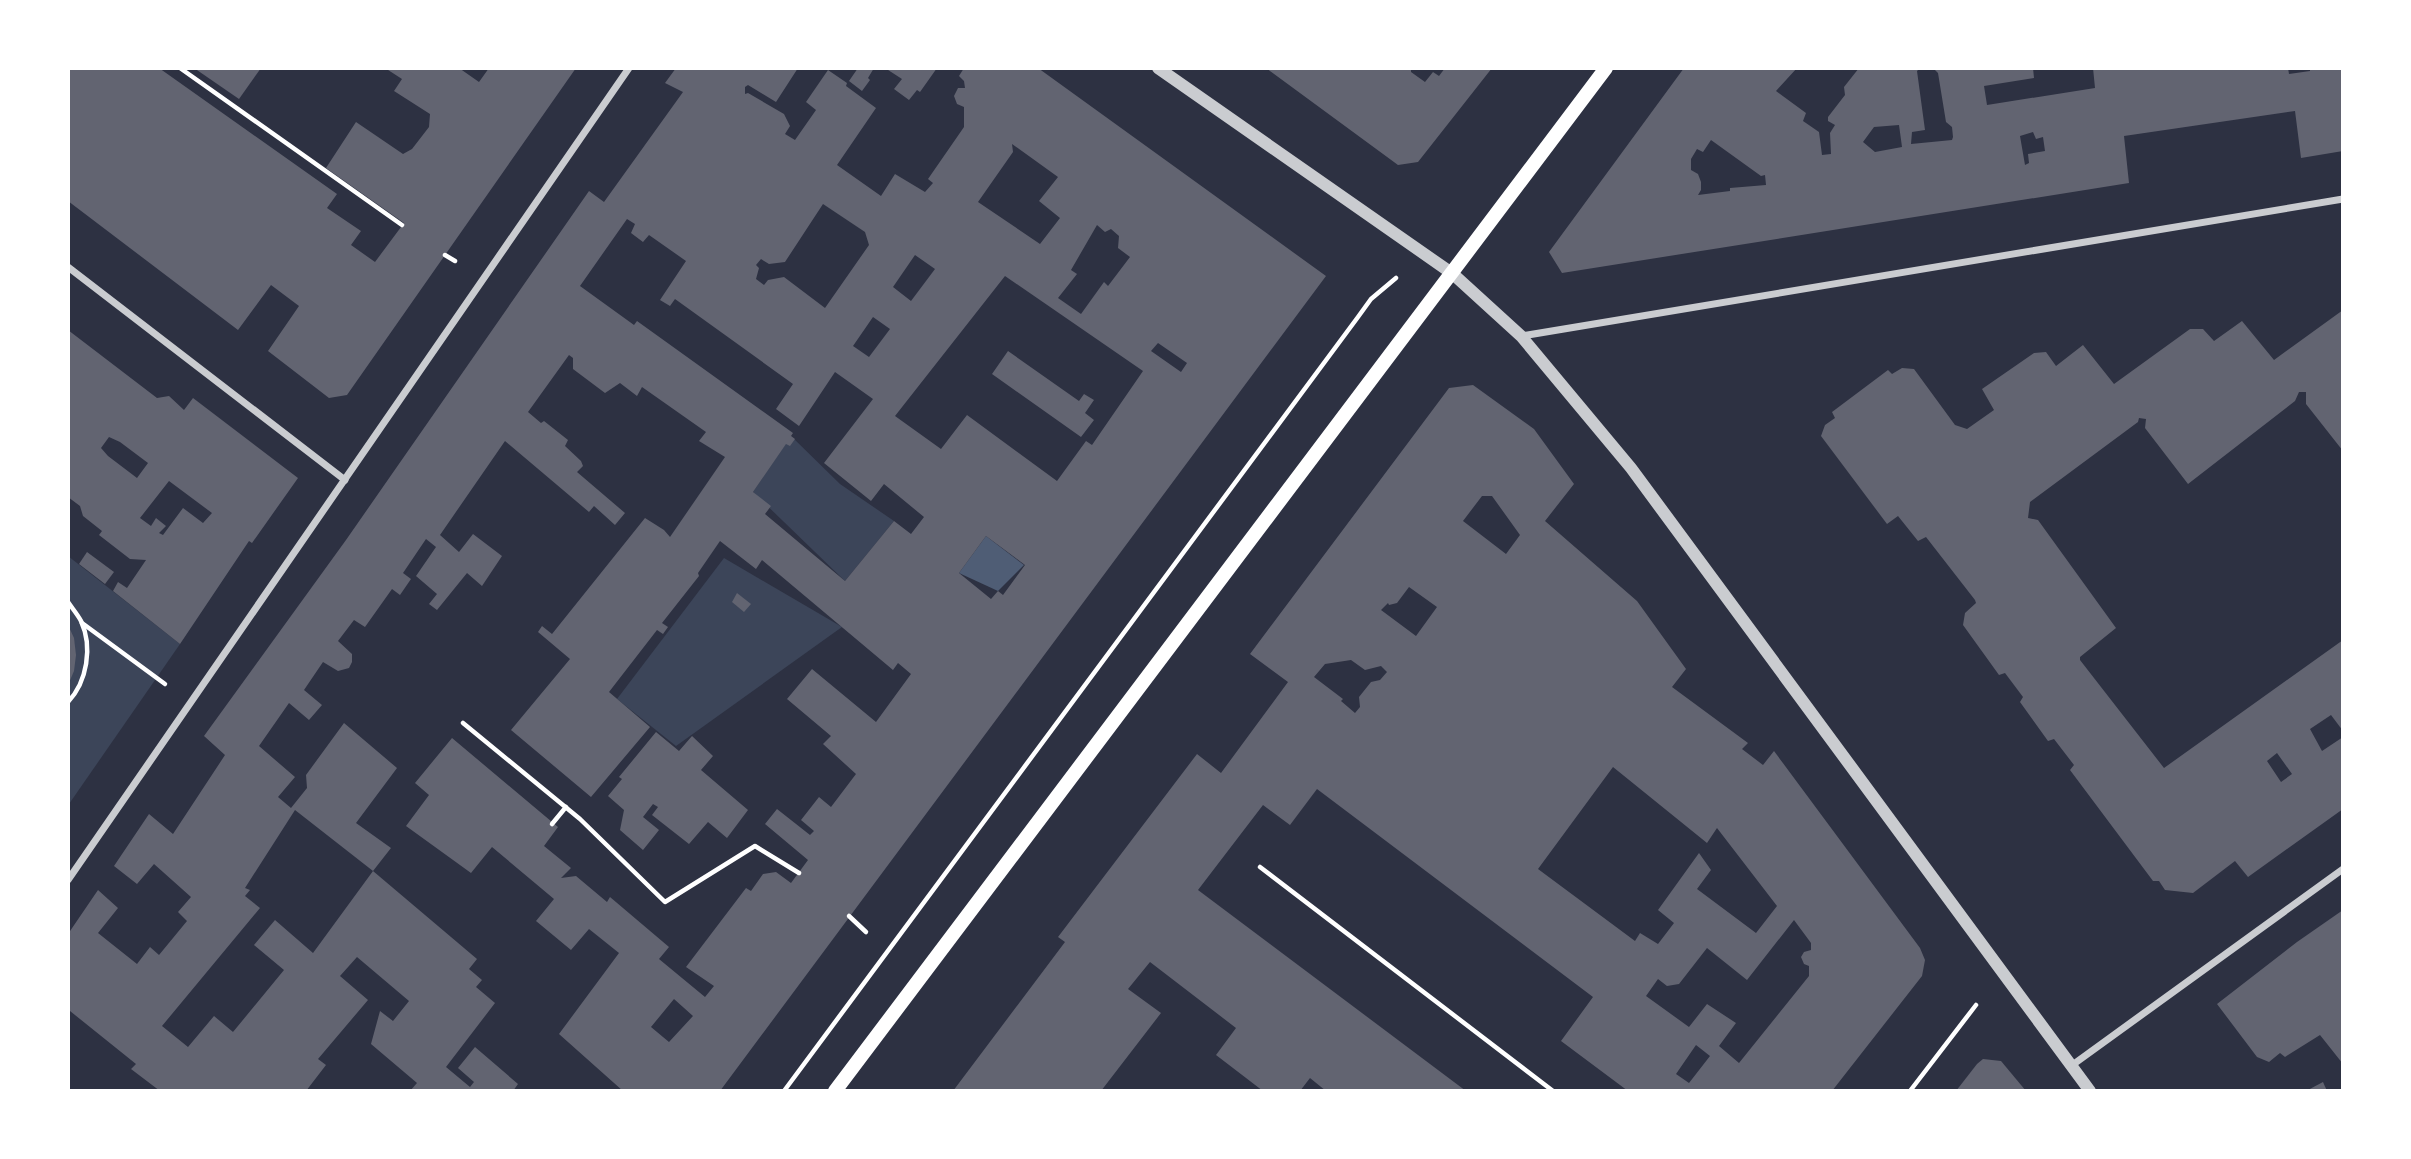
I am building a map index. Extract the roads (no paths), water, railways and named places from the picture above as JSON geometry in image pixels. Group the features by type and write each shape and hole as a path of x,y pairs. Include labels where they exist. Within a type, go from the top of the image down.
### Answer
{"main road":[{"path":"835,1091 1606,68"}],"street":[{"path":"68,880 629,68"},
{"path":"1158,68 1453,274 1521,336 1631,468 2090,1091"},
{"path":"1521,336 2343,199"},
{"path":"68,267 345,480"},
{"path":"2071,1066 2343,869"}]}
